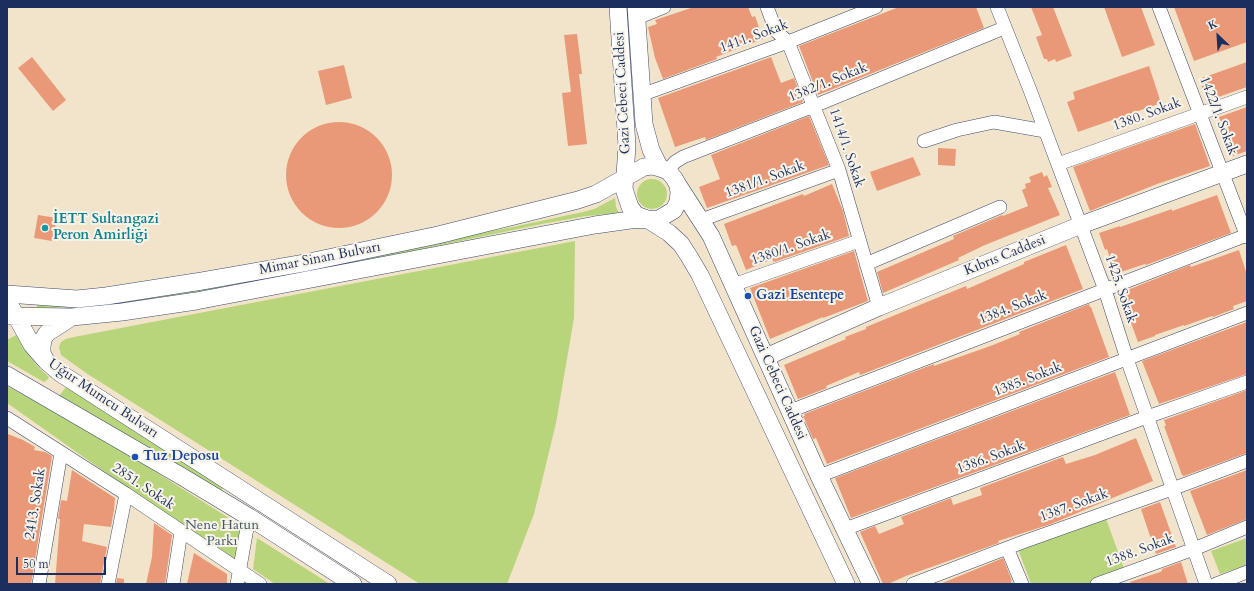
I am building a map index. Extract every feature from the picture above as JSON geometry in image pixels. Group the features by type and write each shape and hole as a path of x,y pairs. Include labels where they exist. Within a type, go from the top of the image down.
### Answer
{"main road":[{"name":"Gazi Cebeci Caddesi","path":"618,7 627,146 625,179"},
{"name":"Gazi Cebeci Caddesi","path":"636,12 644,124 647,140 663,169"},
{"name":"Kıbrıs Caddesi","path":"766,357 879,307 1081,225 1247,164"},
{"path":"11,316 72,317 116,313 196,301 595,225 630,220 659,219 674,210 678,202 678,185 674,178 663,169 652,166 644,167 625,179 624,189 630,207 636,214 647,219"},
{"name":"Mimar Sinan Bulvarı","path":"7,294 77,299 195,283 438,235 578,200 596,194 625,179"},
{"name":"Gazi Cebeci Caddesi","path":"678,185 714,241 790,411 871,584"},
{"name":"Gazi Cebeci Caddesi","path":"647,219 669,233 681,244 700,275 846,584"},
{"name":"Uğur Mumcu Bulvarı","path":"7,299 11,316 46,362 60,373 388,584"},
{"path":"46,362 42,353 42,347 43,339 47,332 72,317"},
{"path":"32,390 51,388 59,382 60,373"},
{"name":"Uğur Mumcu Bulvarı","path":"7,375 249,517 353,584"}],"street":[{"path":"636,12 664,7"},
{"name":"1414/1. Sokak","path":"767,7 776,31 788,42 839,170 879,307"},
{"name":"1411. Sokak","path":"641,95 788,42 876,7"},
{"name":"1425. Sokak","path":"997,7 1081,225 1104,290 1126,360 1206,584"},
{"name":"1422/1. Sokak","path":"1159,7 1199,114 1247,235"},
{"name":"1382/1. Sokak","path":"663,169 683,157 814,106 1004,28"},
{"name":"1380. Sokak","path":"1058,164 1247,97"},
{"path":"924,140 957,130 994,122 1045,131"},
{"name":"1381/1. Sokak","path":"701,220 839,170"},
{"path":"866,264 1000,207"},
{"name":"1384. Sokak","path":"790,411 1247,235"},
{"name":"1380/1. Sokak","path":"733,285 859,241"},
{"name":"1385. Sokak","path":"820,476 1247,313"},
{"name":"1386. Sokak","path":"845,529 1147,417 1247,382"},
{"name":"2851. Sokak","path":"7,418 126,494 260,584"},
{"name":"2413. Sokak","path":"39,584 61,453"},
{"name":"1387. Sokak","path":"913,584 1247,460"},
{"path":"108,584 126,494"},
{"path":"237,584 238,570 249,517"},
{"name":"1388. Sokak","path":"1097,584 1247,528"},
{"path":"174,584 181,532"},
{"path":"1007,548 1022,584"},
{"path":"1216,584 1247,572"}],"green space":[{"path":"652,179 658,180 666,188 666,200 658,208 652,209 646,208 638,200 637,194 638,188 646,180"},
{"path":"615,198 616,207 619,213 586,216 542,224 350,264 218,289 99,307 37,308 37,305 78,306 142,299 583,212 594,209"},
{"path":"575,241 574,318 556,423 534,514 507,584 420,584 86,373 61,355 59,347 61,342 74,337"},
{"path":"16,335 38,367 49,377 44,382 7,361 7,340"},
{"name":"Nene Hatun Parkı","path":"7,386 52,410 143,464 240,525 237,558 231,561 7,403"},
{"path":"66,387 223,487 221,491 59,396"},
{"path":"1105,516 1125,571 1089,584 1031,584 1018,549"},
{"name":"Nene Hatun Parkı","path":"257,538 330,584 275,584 253,569"},
{"path":"1247,538 1247,565 1220,574 1211,551"}],"building":[{"path":"694,7 748,7 752,17 755,16 763,39 716,57 717,59 663,79 655,58 648,27 657,24 655,20"},
{"path":"899,7 976,7 984,28 818,95 799,46"},
{"path":"1031,7 1053,7 1072,56 1056,62 1055,59 1048,62 1047,59 1044,59 1036,37 1042,35"},
{"path":"1104,7 1141,7 1155,45 1122,57"},
{"path":"1174,7 1247,7 1247,42 1194,61"},
{"path":"577,34 582,74 579,74 587,144 568,146 562,93 571,92 564,35"},
{"path":"32,57 66,100 53,111 18,68"},
{"path":"771,57 781,83 794,78 803,102 706,140 705,137 675,147 658,98"},
{"path":"1247,62 1247,87 1207,101 1199,79"},
{"path":"344,65 352,98 326,105 318,71"},
{"path":"1149,66 1161,103 1078,132 1067,102 1075,99 1073,92"},
{"path":"1247,107 1247,151 1233,156 1219,117"},
{"path":"809,116 829,165 707,208 699,187 720,179 711,155"},
{"path":"339,122 359,126 376,138 388,155 392,175 388,195 376,212 359,224 339,228 319,224 302,212 290,195 286,175 290,155 302,138 319,126"},
{"path":"1195,124 1210,166 1157,184 1090,211 1073,167"},
{"path":"938,148 956,149 955,166 938,165"},
{"path":"913,157 921,175 877,191 870,172"},
{"path":"1042,172 1044,177 1047,175 1052,187 1048,188 1060,215 985,245 958,258 959,260 883,293 877,272 954,239 953,236 1002,215 1003,216 1028,206 1022,190 1026,188 1025,184 1031,182 1029,177"},
{"path":"832,184 843,211 849,236 774,262 772,259 746,270 736,245 732,246 724,224 803,194 804,196"},
{"path":"1217,195 1231,233 1146,265 1145,264 1115,274 1107,249 1105,250 1099,233 1172,209 1172,211"},
{"name":"İETT Sultangazi Peron Amirliği","path":"38,215 57,218 52,241 34,238"},
{"path":"1066,245 1083,289 860,375 859,372 826,386 827,388 798,399 784,365 846,339 845,337 866,329 866,327 966,286 967,289 1024,264 1024,262"},
{"path":"1239,250 1247,275 1247,301 1233,306 1234,309 1213,317 1212,316 1184,325 1138,342 1120,293 1190,265 1191,267"},
{"path":"854,251 868,301 823,317 770,339 750,288"},
{"path":"1089,304 1109,357 827,464 816,438 813,439 803,416 805,416 804,414 934,364 934,366 993,345 1020,334 1019,332"},
{"path":"1247,322 1247,374 1159,404 1142,361"},
{"path":"1115,372 1130,415 851,518 835,478"},
{"path":"1247,390 1247,453 1184,476 1182,475 1164,426 1166,426 1164,420"},
{"path":"8,434 35,447 34,450 45,452 52,456 31,584 7,584"},
{"path":"1136,438 1153,481 1051,524 998,541 999,543 906,576 888,584 883,584 860,532 875,526 879,534 904,524 901,517 951,498 953,505 982,495 980,488 1063,457 1066,464 1095,455"},
{"path":"72,470 115,498 111,527 84,524 82,541 107,547 100,584 55,584 60,519 58,519 61,500 67,501"},
{"path":"1247,470 1247,519 1207,535 1190,491"},
{"path":"1160,502 1176,547 1156,554 1141,509"},
{"path":"154,523 172,535 165,584 146,584 152,557"},
{"path":"194,553 227,574 227,584 187,584"},
{"path":"1003,558 1012,584 940,584"},
{"path":"1181,562 1188,584 1131,584 1130,582 1160,572 1162,569"},
{"path":"117,578 124,579 124,584 116,584"}],"place":[{"name":"İETT Sultangazi Peron Amirliği","path":"45,228"},
{"name":"Gazi Esentepe","path":"748,296"},
{"name":"Tuz Deposu","path":"135,457"}]}
